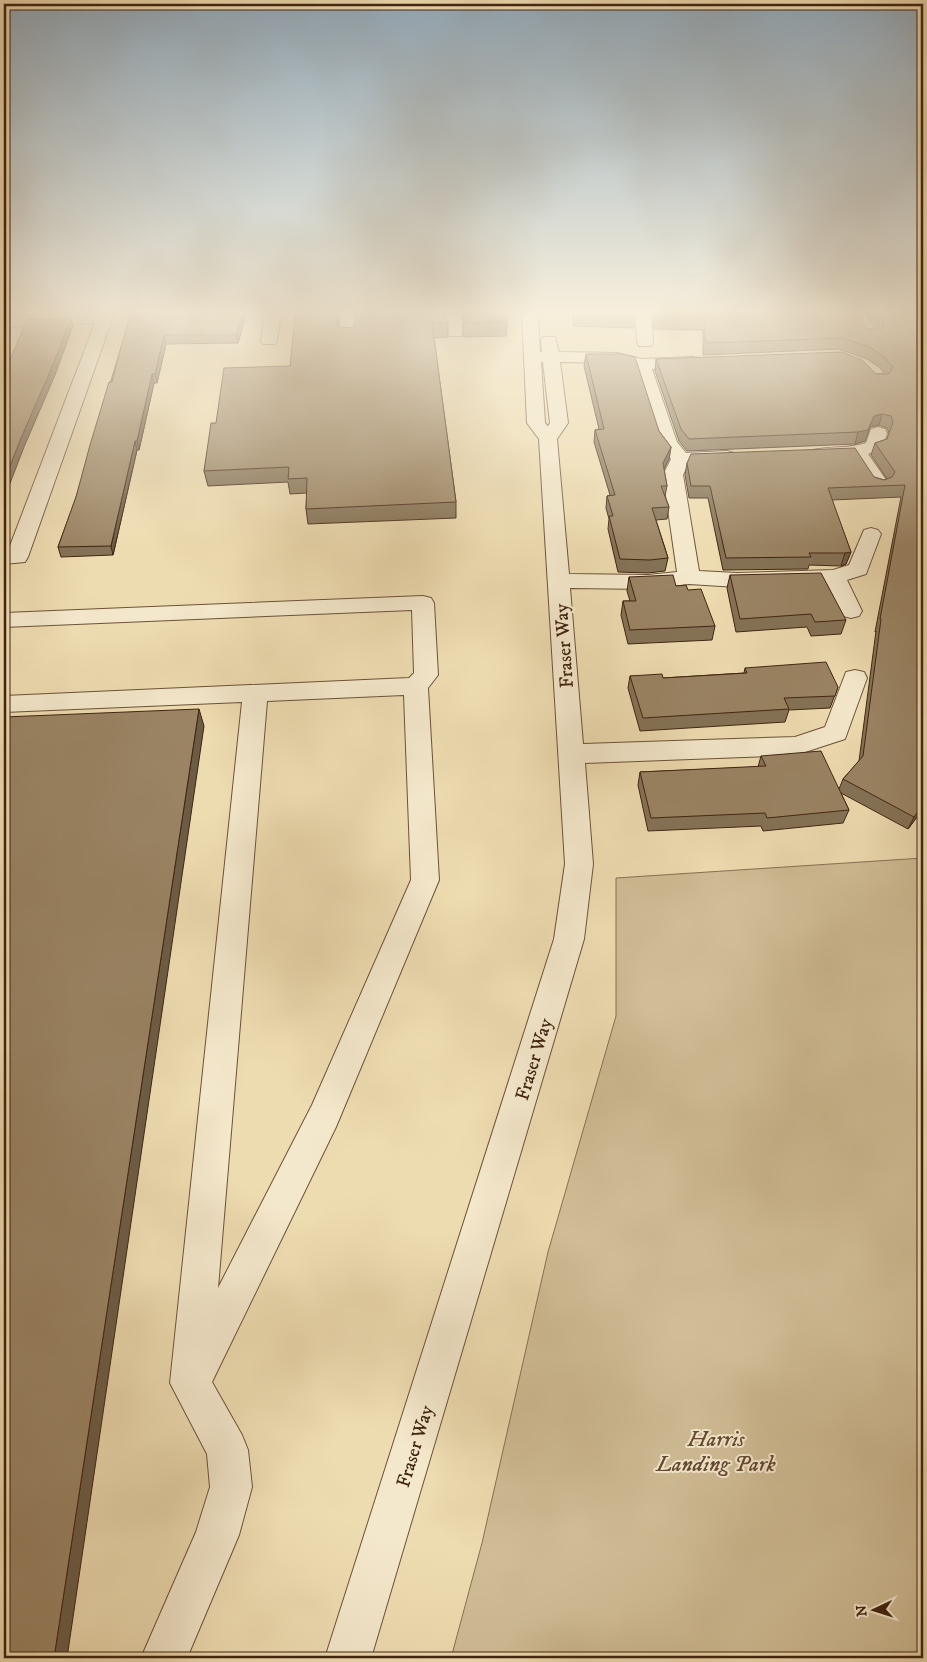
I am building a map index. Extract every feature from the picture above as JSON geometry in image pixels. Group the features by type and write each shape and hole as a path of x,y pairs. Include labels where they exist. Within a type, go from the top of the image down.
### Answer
{"street":[{"path":"10,558 76,392"},
{"name":"Fraser Way","path":"348,1658 569,939 579,864 548,440 536,423 534,392"},
{"name":"Fraser Way","path":"548,440 559,423 555,392"},
{"path":"651,392 668,443 681,459"},
{"path":"799,454 857,452 874,446 878,433"},
{"path":"857,452 879,484"},
{"path":"681,459 750,456"},
{"path":"681,459 673,475 689,577"},
{"path":"558,580 648,582 689,577 737,580 835,577 858,569 871,534"},
{"path":"835,577 851,611"},
{"path":"4,620 423,603 426,676 416,686 4,704"},
{"path":"571,754 796,746 836,733 855,678"},
{"path":"190,1383 324,1116 425,880 416,686"},
{"path":"164,1658 216,1534 231,1487 227,1450 190,1383 254,693"}],"green space":[{"name":"Harris Landing Park","path":"923,858 923,1658 451,1658 482,1543 548,1252 616,1016 616,878"}],"building":[{"path":"4,392 41,392 21,438 4,481"},
{"path":"106,392 148,392 111,546 58,547 76,497"},
{"path":"221,392 441,392 456,502 306,509 307,478 288,479 289,467 204,471 211,423 216,423"},
{"path":"595,392 646,392 659,431 671,447 663,463 667,486 661,486 669,507 652,508 668,558 650,560 620,559 609,516 613,516 607,496 615,495 595,430 604,429"},
{"path":"668,392 923,392 923,805 914,817 843,779 863,756 880,619 905,485 828,488 851,552 809,553 811,557 726,558 710,486 691,486 687,463 691,454 855,448 874,477 884,480 892,477 895,472 875,443 887,439 893,422 891,416 882,414 874,416 868,430 858,432 689,439 681,429"},
{"path":"821,573 846,620 815,622 811,614 740,619 730,575"},
{"path":"673,575 676,586 686,585 688,590 701,589 715,626 630,630 623,601 636,601 629,577"},
{"path":"826,662 838,687 835,696 784,698 789,709 643,718 630,676 662,674 663,678 747,673 745,668"},
{"path":"199,709 54,1658 4,1658 4,717"},
{"path":"821,751 849,810 767,818 765,813 651,818 640,772 766,766 761,756"}]}
